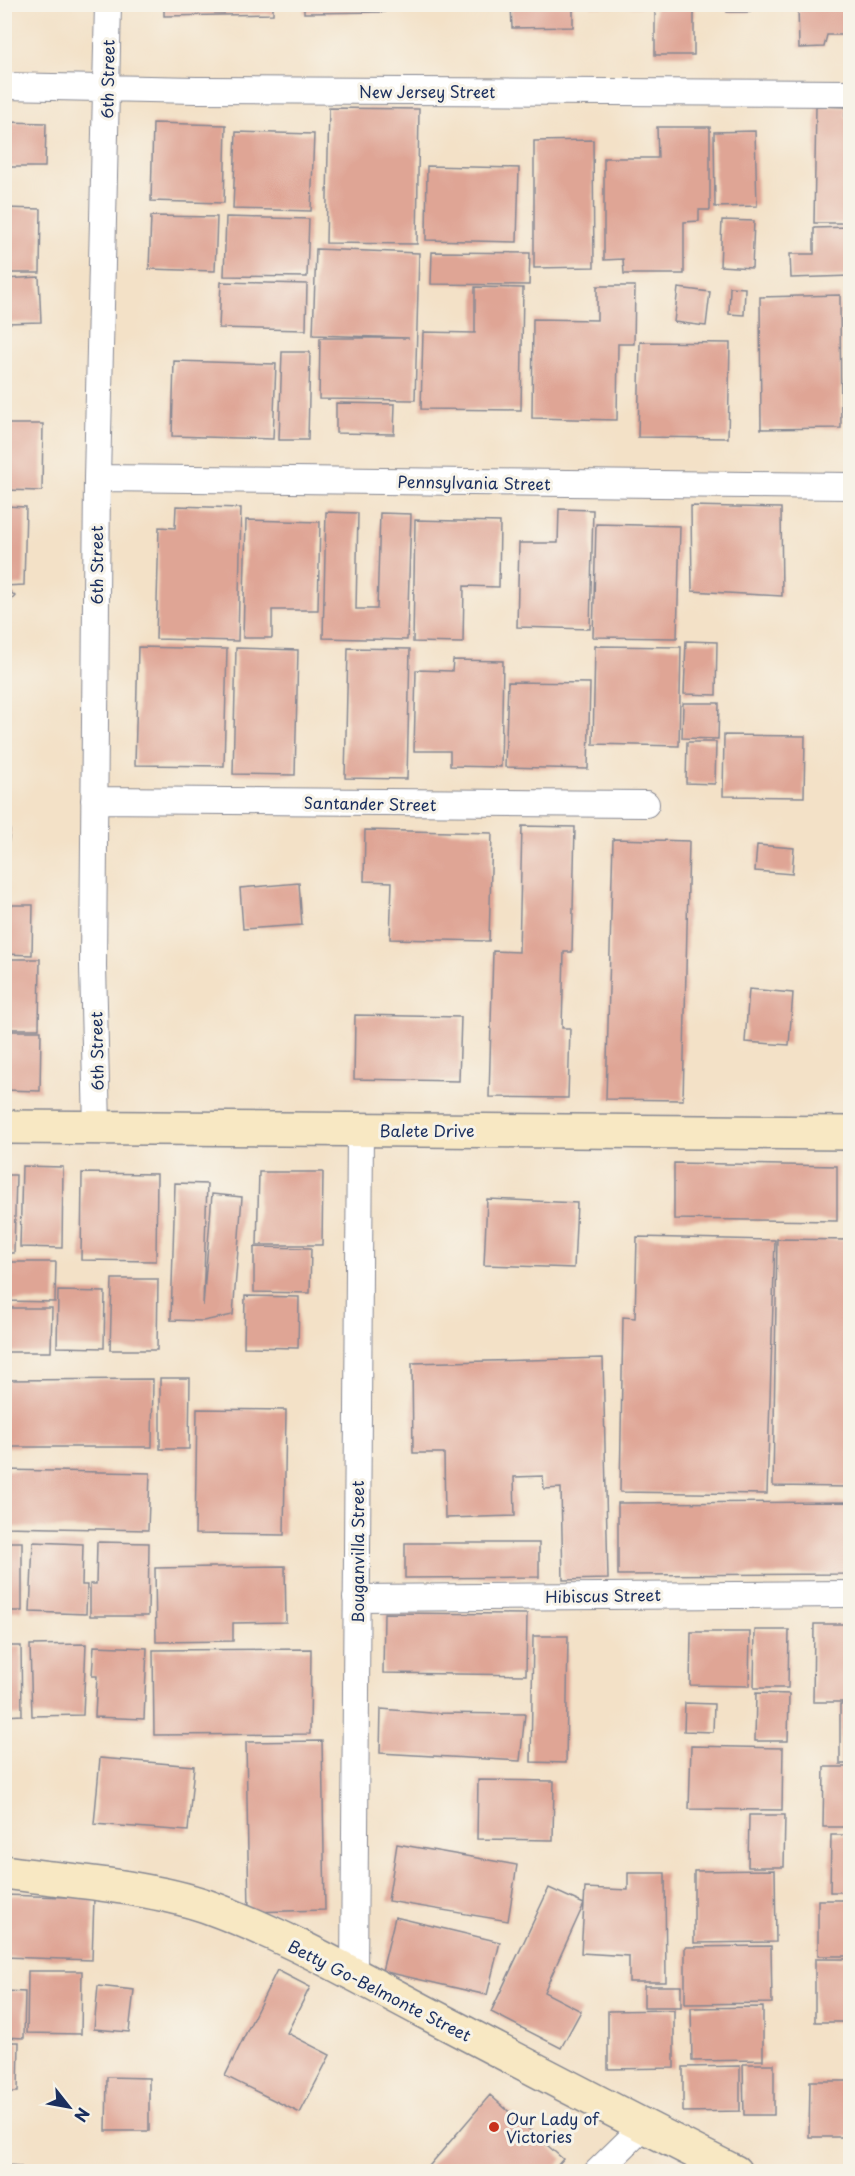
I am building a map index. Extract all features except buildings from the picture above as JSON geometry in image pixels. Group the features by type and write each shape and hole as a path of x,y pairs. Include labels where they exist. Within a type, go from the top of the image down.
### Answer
{"street":[{"name":"6th Street","path":"97,1126 93,966 97,478 108,4"},
{"name":"New Jersey Street","path":"4,86 208,91 850,93"},
{"name":"Pennsylvania Street","path":"97,478 850,486"},
{"name":"Santander Street","path":"94,800 646,804"},
{"name":"Balete Drive","path":"4,1127 850,1133"},
{"name":"Bouganvilla Street","path":"354,1975 360,1129"},
{"name":"Hibiscus Street","path":"356,1598 850,1594"},
{"name":"Betty Go-Belmonte Street","path":"4,1872 168,1896 206,1906 256,1927 354,1975 643,2127 735,2172"},
{"path":"597,2172 643,2127"}],"place":[{"name":"Our Lady of Victories","path":"494,2127"}]}
